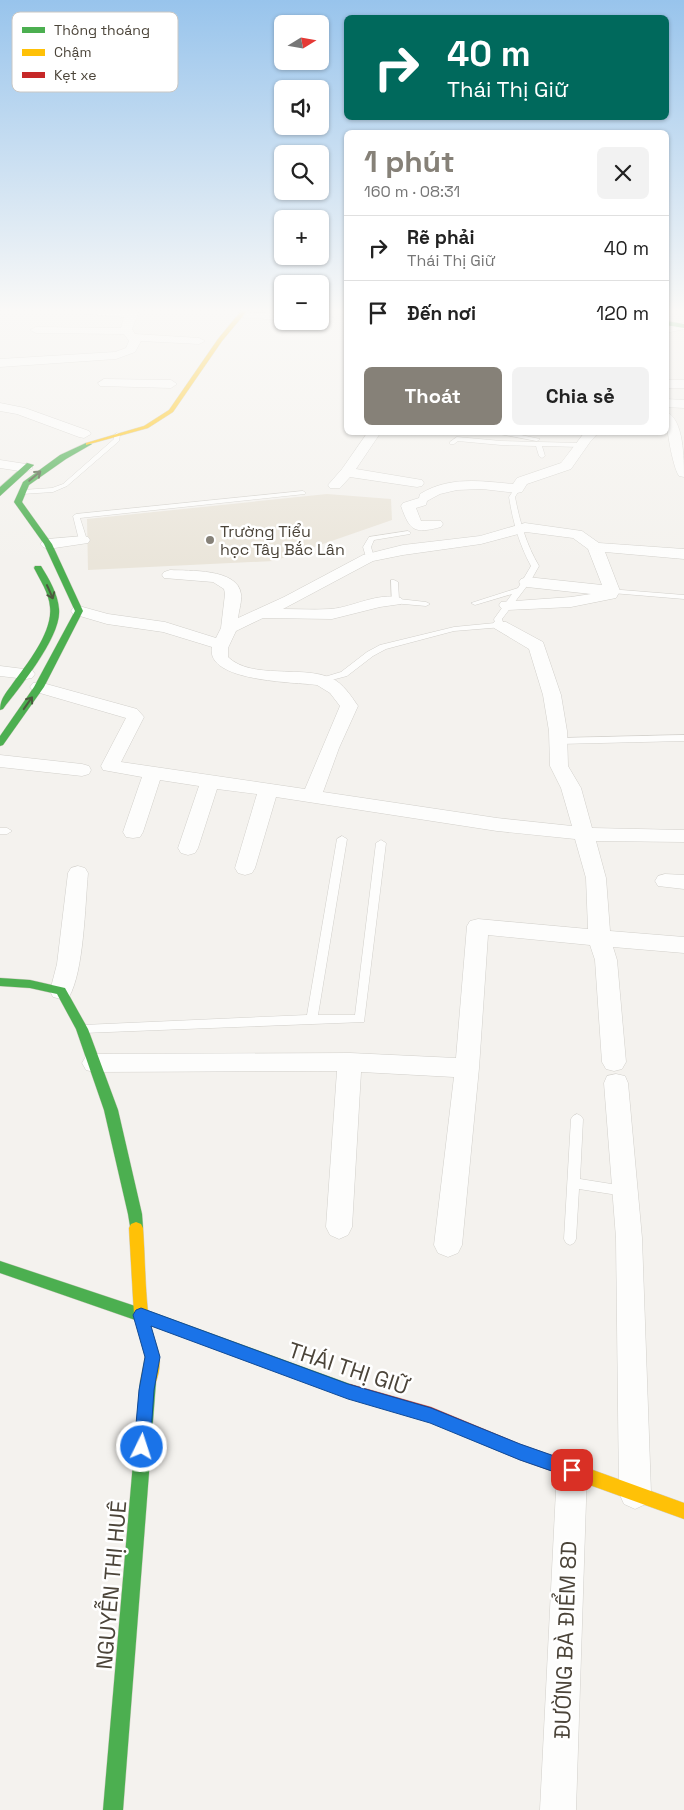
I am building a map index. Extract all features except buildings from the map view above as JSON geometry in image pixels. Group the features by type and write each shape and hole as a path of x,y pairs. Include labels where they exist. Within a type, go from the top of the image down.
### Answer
{"street":[{"path":"182,395 171,411 146,427 92,442 42,470 26,484 18,502 40,549 79,611 107,619 165,627 221,645"},
{"path":"669,403 684,404"},
{"path":"0,408 20,411 84,434"},
{"path":"1,491 26,468 46,454 84,434 136,418"},
{"path":"669,421 681,456 684,473"},
{"path":"335,485 347,472 373,435"},
{"path":"436,524 421,526 415,524 408,506 434,492 465,484 517,489 522,481 566,466 580,445 590,435"},
{"path":"0,464 26,468"},
{"path":"347,472 417,483"},
{"path":"229,628 370,557 403,550 481,540 530,527 577,534 595,547 684,554"},
{"path":"40,549 82,540"},
{"path":"595,547 612,591"},
{"path":"0,707 26,674 54,622 56,612 40,549"},
{"path":"170,575 217,578 231,587 233,594 229,628 219,654 222,660 230,666 258,673 324,680 339,691 349,706 330,748 312,796"},
{"path":"524,586 612,591"},
{"path":"507,605 571,602 598,598 610,594 612,591"},
{"path":"259,614 332,614 369,604 395,601"},
{"path":"0,743 39,688 79,611"},
{"path":"500,624 538,646 552,694 559,741 559,766 571,788 596,878 599,938 606,960 629,1238 635,1493"},
{"path":"0,671 26,674"},
{"path":"39,688 130,713 135,717 110,766 210,782 584,834 642,837 684,836"},
{"path":"0,761 82,770"},
{"path":"133,832 153,773"},
{"path":"188,848 210,782"},
{"path":"245,868 268,790"},
{"path":"0,982 30,984 61,991 68,964 78,873"},
{"path":"448,1245 467,1068 478,926 684,945"},
{"name":"NGUYỄN THỊ HUÊ","path":"61,991 82,1029 111,1110 135,1214 141,1315 152,1357 146,1390 113,1810"},
{"path":"94,1063 350,1062 467,1068"},
{"path":"339,1227 350,1062"},
{"name":"THÁI THỊ GIỮ","path":"0,1268 141,1315 348,1391 431,1415 520,1452 684,1511"},
{"name":"ĐƯỜNG BÀ ĐIỂM 8D","path":"558,1810 572,1470"}],"lane":[{"path":"22,492 52,490 65,485 117,440 117,435"},
{"path":"510,435 562,444"},
{"path":"452,443 457,439 539,445 580,445"},
{"path":"539,445 542,456"},
{"path":"324,680 344,674 370,654 383,648 454,628 500,624 498,619 507,605 524,586 536,566 522,541 518,529 512,497 517,489"},
{"path":"82,540 76,516 303,493"},
{"path":"370,557 367,548 368,540 371,538 408,533"},
{"path":"394,582 395,601 426,604"},
{"path":"475,603 524,586"},
{"path":"612,591 684,597"},
{"path":"559,741 684,738"},
{"path":"312,1019 342,839"},
{"path":"82,1029 312,1019 360,1019 381,843"},
{"path":"570,1239 576,1119"},
{"path":"573,1183 625,1191"}],"shaded area":[{"name":"Trường Tiểu học Tây Bắc Lân","path":"327,494 391,499 392,520 274,561 88,570 87,519"}],"traffic: fast":[{"path":"0,743 39,687 79,611 48,544 18,502 26,484 63,457 88,444"},
{"path":"0,494 2,489 30,465"},
{"path":"0,707 41,649 53,625 55,615 54,602 38,568"},
{"path":"0,982 30,984 61,991 82,1029 111,1110 135,1214 136,1228"},
{"path":"0,1267 141,1315 350,1391"},
{"path":"113,1810 148,1382"}],"traffic: slow":[{"path":"88,444 146,427 171,411 182,395"},
{"path":"136,1228 141,1315 153,1357 148,1382"},
{"path":"568,1469 684,1511"}],"traffic: jam":[{"path":"350,1391 431,1415 520,1452 568,1469"}],"place":[{"name":"Trường Tiểu học Tây Bắc Lân","path":"210,540"}],"route":[{"path":"142,1447 146,1390 152,1357 141,1315 348,1391 431,1415 520,1452 572,1470"}]}
